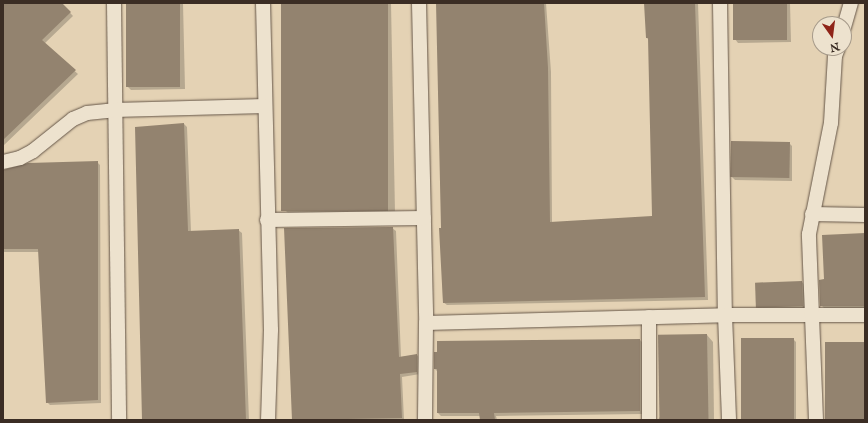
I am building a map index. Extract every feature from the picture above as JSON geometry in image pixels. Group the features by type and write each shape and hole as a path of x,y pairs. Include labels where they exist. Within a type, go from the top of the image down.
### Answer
{"street":[{"path":"114,3 114,110 119,420"},
{"path":"263,3 267,220 271,330 268,420"},
{"path":"419,3 426,323 426,420"},
{"path":"720,3 725,315 729,420"},
{"path":"847,16 851,3"},
{"path":"816,420 809,234 831,123 835,56"},
{"path":"3,162 20,158 33,151 73,119 87,113 114,110 265,106"},
{"path":"812,214 865,215"},
{"path":"267,220 424,218"},
{"path":"426,323 725,315 865,315"},
{"path":"649,317 649,420"}],"building":[{"path":"3,3 62,3 71,12 42,40 76,70 3,140"},
{"path":"126,3 180,3 180,87 126,87"},
{"path":"281,3 388,3 388,211 281,211"},
{"path":"436,3 544,3 548,68 550,222 652,216 648,38 646,38 644,3 695,3 705,297 443,303 439,228 441,228"},
{"path":"733,3 787,3 787,40 733,40"},
{"path":"184,123 188,231 239,229 246,420 142,420 135,127"},
{"path":"731,141 790,142 789,178 730,177"},
{"path":"98,161 98,400 46,403 38,249 3,249 3,170 28,163"},
{"path":"393,227 399,357 417,354 417,372 400,374 402,418 292,420 284,228"},
{"path":"865,233 865,306 820,306 819,280 824,279 822,235"},
{"path":"802,281 803,306 756,308 755,283"},
{"path":"707,334 709,420 659,420 658,335"},
{"path":"741,338 794,338 794,420 741,420"},
{"path":"640,339 640,411 494,413 495,420 480,420 479,413 437,413 437,369 434,369 434,352 437,352 437,341"},
{"path":"825,342 865,342 865,420 825,420"}]}
